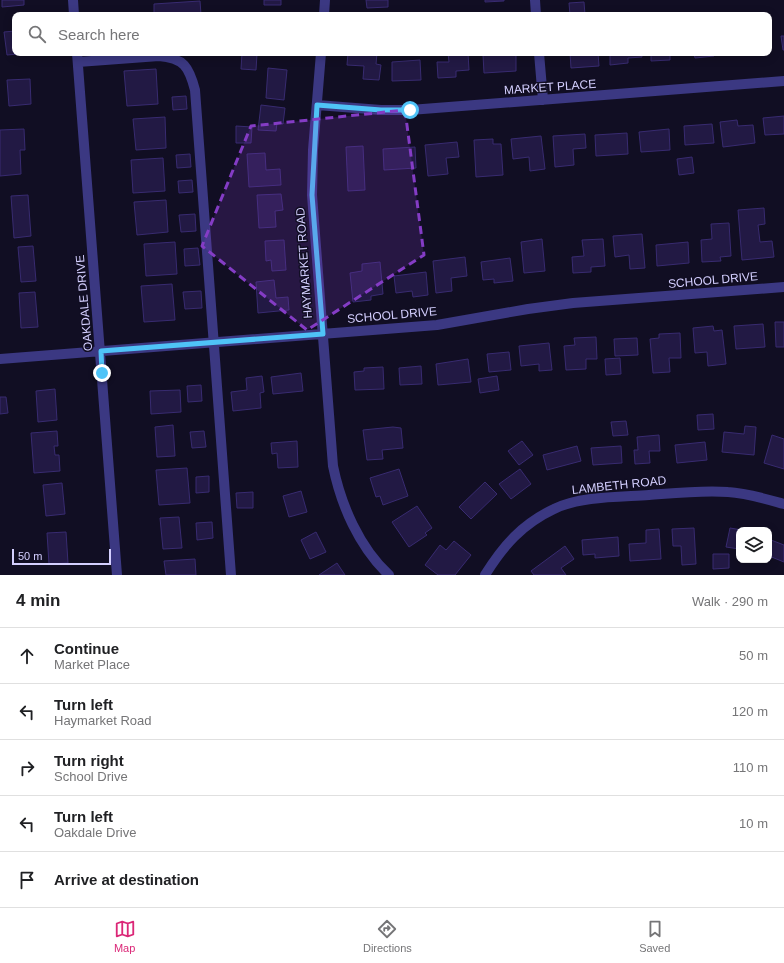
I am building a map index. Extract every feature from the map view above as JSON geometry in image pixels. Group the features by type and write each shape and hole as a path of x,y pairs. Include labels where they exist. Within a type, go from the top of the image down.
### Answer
{"street":[{"path":"73,0 74,12"},
{"path":"324,12 325,0"},
{"path":"535,0 536,12"},
{"name":"HAYMARKET ROAD","path":"321,56 312,195 334,466 336,479 343,502 354,526 366,547 389,575"},
{"path":"539,56 543,100"},
{"path":"77,57 171,57 181,61 189,70 195,90 231,575"},
{"name":"OAKDALE DRIVE","path":"77,57 101,351 117,575"},
{"name":"MARKET PLACE","path":"317,105 381,110 410,110 784,81"},
{"name":"SCHOOL DRIVE","path":"0,359 437,325 528,309 573,303 784,287"},
{"name":"LAMBETH ROAD","path":"486,575 500,551 513,536 530,522 554,508 570,503 634,496 708,491 729,492 759,497 784,504"}],"highlighted area":[{"path":"405,110 424,255 307,330 202,246 251,126"}],"building":[{"path":"2,0 24,0 24,5 2,7"},
{"path":"264,0 281,0 281,5 264,5"},
{"path":"366,0 388,0 388,7 367,8"},
{"path":"485,0 504,0 504,1 485,2"},
{"path":"200,1 201,12 154,12 154,4"},
{"path":"584,2 585,12 570,12 569,3"},
{"path":"12,31 12,55 7,55 4,32"},
{"path":"781,36 784,36 784,50 783,50"},
{"path":"242,56 257,56 256,70 241,69"},
{"path":"348,56 377,56 376,64 381,65 379,80 363,79 364,66 347,65"},
{"path":"448,56 468,56 469,70 456,71 456,77 438,78 437,62 449,62"},
{"path":"483,56 516,56 516,71 484,73"},
{"path":"570,56 598,56 599,66 571,68"},
{"path":"610,56 642,56 628,58 628,63 610,65"},
{"path":"651,56 670,56 670,60 651,61"},
{"path":"695,56 714,56 695,58"},
{"path":"420,60 421,80 392,81 392,62"},
{"path":"268,68 287,70 284,100 266,98"},
{"path":"156,69 158,104 127,106 124,71"},
{"path":"30,79 31,104 9,106 7,80"},
{"path":"186,96 187,109 173,110 172,97"},
{"path":"261,105 285,108 283,124 277,123 276,131 258,130"},
{"path":"784,116 784,134 765,135 763,118"},
{"path":"165,117 166,148 136,150 133,119"},
{"path":"737,120 738,126 753,125 755,143 723,147 720,122"},
{"path":"712,124 714,143 685,145 684,126"},
{"path":"236,126 252,127 251,143 236,143"},
{"path":"24,129 25,150 20,150 21,174 0,176 0,130"},
{"path":"669,129 670,150 641,152 639,132"},
{"path":"627,133 628,154 596,156 595,135"},
{"path":"585,134 586,148 573,149 574,165 555,167 553,136"},
{"path":"541,136 545,169 530,171 529,157 513,159 511,139"},
{"path":"493,139 493,144 501,144 503,175 476,177 474,140"},
{"path":"457,142 459,157 446,158 448,174 428,176 425,145"},
{"path":"363,146 365,190 348,191 346,147"},
{"path":"415,147 416,168 384,170 383,149"},
{"path":"265,153 266,170 280,169 281,185 249,187 247,154"},
{"path":"190,154 191,167 177,168 176,155"},
{"path":"692,157 694,173 679,175 677,159"},
{"path":"163,158 165,191 133,193 131,160"},
{"path":"192,180 193,192 179,193 178,181"},
{"path":"281,194 283,210 275,211 276,227 259,228 257,195"},
{"path":"28,195 31,236 14,238 11,196"},
{"path":"166,200 168,232 137,235 134,202"},
{"path":"764,208 765,224 758,225 760,242 772,241 774,257 742,260 738,210"},
{"path":"195,214 196,231 181,232 179,215"},
{"path":"729,223 731,256 720,257 721,261 702,262 701,240 712,239 711,224"},
{"path":"642,234 645,268 630,269 629,255 615,257 613,236"},
{"path":"542,239 545,271 524,273 521,242"},
{"path":"603,239 605,266 591,267 591,272 573,273 572,257 584,256 582,240"},
{"path":"284,240 286,270 272,271 271,260 266,261 265,241"},
{"path":"175,242 177,274 146,276 144,244"},
{"path":"688,242 689,263 657,266 656,245"},
{"path":"33,246 36,281 21,282 18,247"},
{"path":"198,248 200,265 185,266 184,249"},
{"path":"465,257 467,276 451,278 452,291 436,293 433,261"},
{"path":"510,258 513,281 494,283 494,279 483,280 481,262"},
{"path":"380,262 383,294 371,296 371,300 353,302 350,273 362,271 362,264"},
{"path":"426,272 428,295 413,297 412,291 396,293 394,276"},
{"path":"274,280 276,298 288,297 289,310 258,313 256,282"},
{"path":"172,284 175,320 144,322 141,286"},
{"path":"201,291 202,308 185,309 183,292"},
{"path":"35,292 38,327 21,328 19,293"},
{"path":"775,322 784,322 784,347 776,347"},
{"path":"763,324 765,347 736,349 734,326"},
{"path":"713,326 714,331 722,330 726,364 708,366 707,352 695,353 693,328"},
{"path":"680,333 681,358 669,358 670,372 653,373 650,339 659,338 659,334"},
{"path":"596,337 597,359 586,359 586,369 566,370 564,346 575,345 574,338"},
{"path":"637,338 638,355 615,356 614,339"},
{"path":"549,343 552,370 539,371 539,364 521,366 519,346"},
{"path":"509,352 511,370 489,372 487,354"},
{"path":"620,358 621,374 606,375 605,359"},
{"path":"468,359 471,382 438,385 436,364"},
{"path":"421,366 422,384 400,385 399,368"},
{"path":"383,367 384,389 355,390 354,372 364,371 364,368"},
{"path":"301,373 303,391 273,394 271,377"},
{"path":"262,376 264,392 260,393 261,408 233,411 231,392 247,390 246,378"},
{"path":"497,376 499,390 480,393 478,379"},
{"path":"201,385 202,401 188,402 187,386"},
{"path":"55,389 57,420 38,422 36,391"},
{"path":"180,390 181,412 151,414 150,391"},
{"path":"0,397 6,397 8,413 0,414"},
{"path":"713,414 714,429 698,430 697,415"},
{"path":"626,421 628,435 613,436 611,422"},
{"path":"173,425 175,456 157,457 155,427"},
{"path":"745,426 756,427 754,455 722,452 724,432 744,434"},
{"path":"393,427 401,428 403,448 382,450 383,459 367,460 363,430"},
{"path":"57,431 58,446 54,446 55,455 59,455 60,471 34,473 31,433"},
{"path":"204,431 206,447 192,448 190,432"},
{"path":"659,435 660,451 649,451 650,463 635,464 634,450 638,450 637,437"},
{"path":"772,435 784,439 784,469 764,463"},
{"path":"297,441 298,467 278,468 277,453 272,454 271,443"},
{"path":"522,441 533,455 519,465 508,451"},
{"path":"705,442 707,460 677,463 675,445"},
{"path":"577,446 581,461 547,470 543,455"},
{"path":"621,446 622,463 593,465 591,448"},
{"path":"187,468 190,503 159,505 156,470"},
{"path":"399,469 408,496 383,505 380,496 376,497 370,478"},
{"path":"520,469 531,484 511,499 499,484"},
{"path":"209,476 209,492 196,493 196,477"},
{"path":"485,482 497,494 471,519 459,507"},
{"path":"62,483 65,514 46,516 43,485"},
{"path":"301,491 307,512 289,517 283,496"},
{"path":"253,492 253,508 237,508 236,493"},
{"path":"417,506 432,528 425,533 427,535 409,547 392,522"},
{"path":"179,517 182,548 163,549 160,518"},
{"path":"212,522 213,538 197,540 196,523"},
{"path":"694,528 696,564 682,565 681,546 673,546 672,529"},
{"path":"730,528 736,529 736,549 726,547"},
{"path":"659,529 661,559 630,561 629,544 646,543 646,530"},
{"path":"66,532 68,563 49,564 47,533"},
{"path":"316,532 326,552 310,559 301,540"},
{"path":"618,537 619,556 595,558 595,554 583,555 582,540"},
{"path":"772,540 784,545 784,562 772,557"},
{"path":"454,541 471,555 455,575 438,575 425,565 440,545 446,550"},
{"path":"565,546 574,559 561,568 566,575 534,575 531,571"},
{"path":"713,554 729,554 729,568 713,569"},
{"path":"195,559 196,575 166,575 164,561"},
{"path":"337,563 345,575 319,575"}],"route":[{"path":"102,373 101,351 323,334 312,195 313,150 317,105 381,110 410,110"}]}
